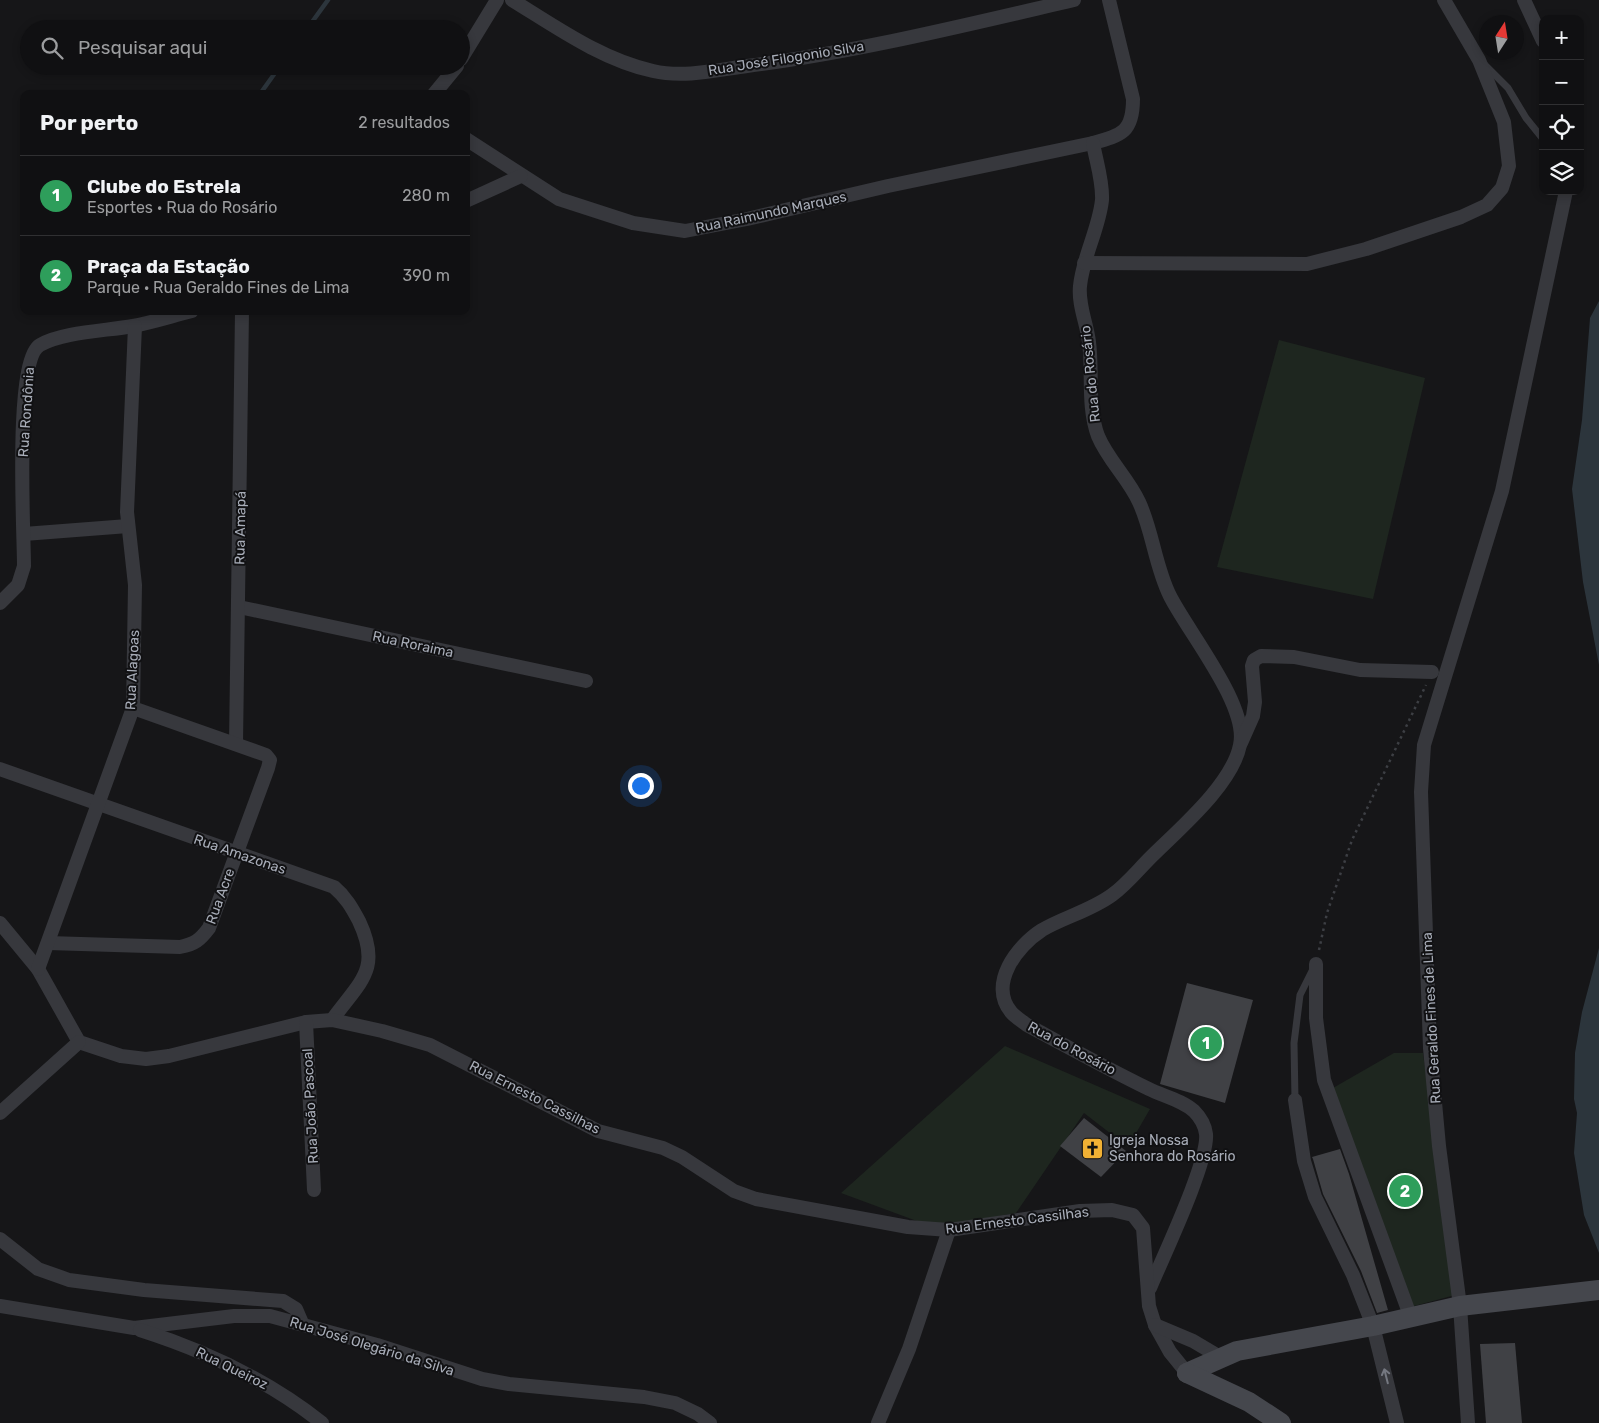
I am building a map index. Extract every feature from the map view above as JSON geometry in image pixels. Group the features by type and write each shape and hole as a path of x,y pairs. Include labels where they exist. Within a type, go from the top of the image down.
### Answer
{"main road":[{"path":"1187,1373 1237,1351 1373,1326 1460,1306 1599,1290"},
{"path":"1187,1373 1249,1402 1281,1423"}],"street":[{"path":"470,45 498,0"},
{"name":"Rua José Filogonio Silva","path":"512,0 572,37 619,60 654,71 684,74 779,62 875,44 1074,0"},
{"path":"1092,143 1124,132 1130,125 1133,114 1133,99 1108,0"},
{"path":"1084,263 1307,264 1366,249 1461,217 1487,205 1502,188 1509,166 1504,122 1479,60 1444,0"},
{"path":"1524,0 1539,32"},
{"path":"437,90 450,75"},
{"name":"Rua Raimundo Marques","path":"470,143 559,199 594,212 633,223 685,231 1092,143"},
{"name":"Rua do Rosário","path":"1092,143 1101,182 1102,200 1084,263 1080,288 1081,307 1089,340 1092,402 1096,432 1106,454 1138,501 1156,561 1170,596 1223,683 1237,714 1241,744"},
{"path":"470,199 521,176"},
{"name":"Rua Geraldo Fines de Lima","path":"1468,1423 1460,1306 1439,1146 1430,1048 1421,792 1424,746 1502,491 1565,195"},
{"name":"Rua Rondônia","path":"0,603 18,585 24,566 22,435 25,383 33,353 38,346 55,339 135,326 177,315"},
{"name":"Rua Amapá","path":"236,744 242,315"},
{"name":"Rua Alagoas","path":"38,969 133,708 135,585 128,526 135,326"},
{"path":"24,534 128,526"},
{"name":"Rua Roraima","path":"239,608 586,681"},
{"name":"Rua do Rosário","path":"1149,1289 1191,1190 1203,1154 1206,1136 1203,1124 1194,1111 1178,1102 1149,1090 1027,1025 1011,1012 1002,995 1006,971 1021,946 1043,930 1078,915 1114,894 1199,810 1232,768 1253,716 1255,702 1252,666 1254,660 1261,656 1294,657 1360,670 1432,672"},
{"name":"Rua Acre","path":"48,943 180,947 193,945 201,939 209,928 270,760 266,755 133,708"},
{"name":"Rua Amazonas","path":"0,769 334,887 345,896 351,906 367,939 371,956 366,972 332,1020"},
{"path":"0,923 38,969 79,1042 0,1113"},
{"path":"1316,964 1316,1018 1324,1080 1411,1318"},
{"name":"Rua Ernesto Cassilhas","path":"79,1042 121,1056 146,1059 169,1056 306,1022 332,1020 382,1031 430,1045 598,1131 663,1148 682,1157 734,1191 756,1198 863,1220 908,1227 949,1230 1080,1211 1112,1210 1133,1215 1143,1228 1149,1306 1155,1325 1170,1352 1187,1373"},
{"name":"Rua João Pascoal","path":"306,1022 314,1190"},
{"path":"1295,1100 1304,1161 1315,1197 1354,1275 1373,1326 1397,1423"},
{"path":"878,1423 909,1349 949,1230"},
{"path":"0,1238 25,1262 52,1275 69,1280 144,1290 283,1301 296,1309 302,1323"},
{"name":"Rua José Olegário da Silva","path":"0,1306 134,1328 250,1315 270,1316 376,1344 467,1375 510,1384 644,1397 675,1403 698,1414 710,1423"},
{"path":"1155,1325 1193,1341 1220,1357"},
{"name":"Rua Queiroz","path":"134,1328 180,1343 228,1364 283,1393 322,1423"}],"lane":[{"path":"1479,60 1508,88 1526,118 1539,134"},
{"path":"1295,1100 1294,1043 1300,995 1316,964"}],"path":[{"path":"1316,964 1327,912 1352,840 1432,672"}],"shaded area":[{"path":"1599,301 1599,665 1583,582 1572,489 1582,420 1590,318"},
{"path":"1279,340 1425,378 1373,599 1217,567"},
{"path":"1599,948 1599,1253 1584,1215 1574,1153 1577,1113 1574,1099 1575,1053 1582,1012"},
{"path":"1005,1046 1150,1109 1128,1147 1084,1113 1016,1213 933,1227 841,1193"},
{"path":"1394,1053 1423,1053 1455,1295 1407,1308 1333,1088"}],"building":[{"path":"1187,983 1253,1000 1225,1103 1160,1084"},
{"name":"Igreja Nossa Senhora do Rosário","path":"1084,1118 1126,1151 1101,1177 1060,1146"},
{"path":"1340,1149 1388,1310 1377,1313 1361,1271 1323,1194 1312,1157"},
{"path":"1515,1343 1522,1423 1486,1423 1480,1344"}],"waterway":[{"path":"314,20 328,0"},
{"path":"263,90 274,75"}],"place":[{"name":"Clube do Estrela","path":"1206,1043"},
{"name":"Igreja Nossa Senhora do Rosário","path":"1093,1148"},
{"name":"Praça da Estação","path":"1405,1191"}]}
